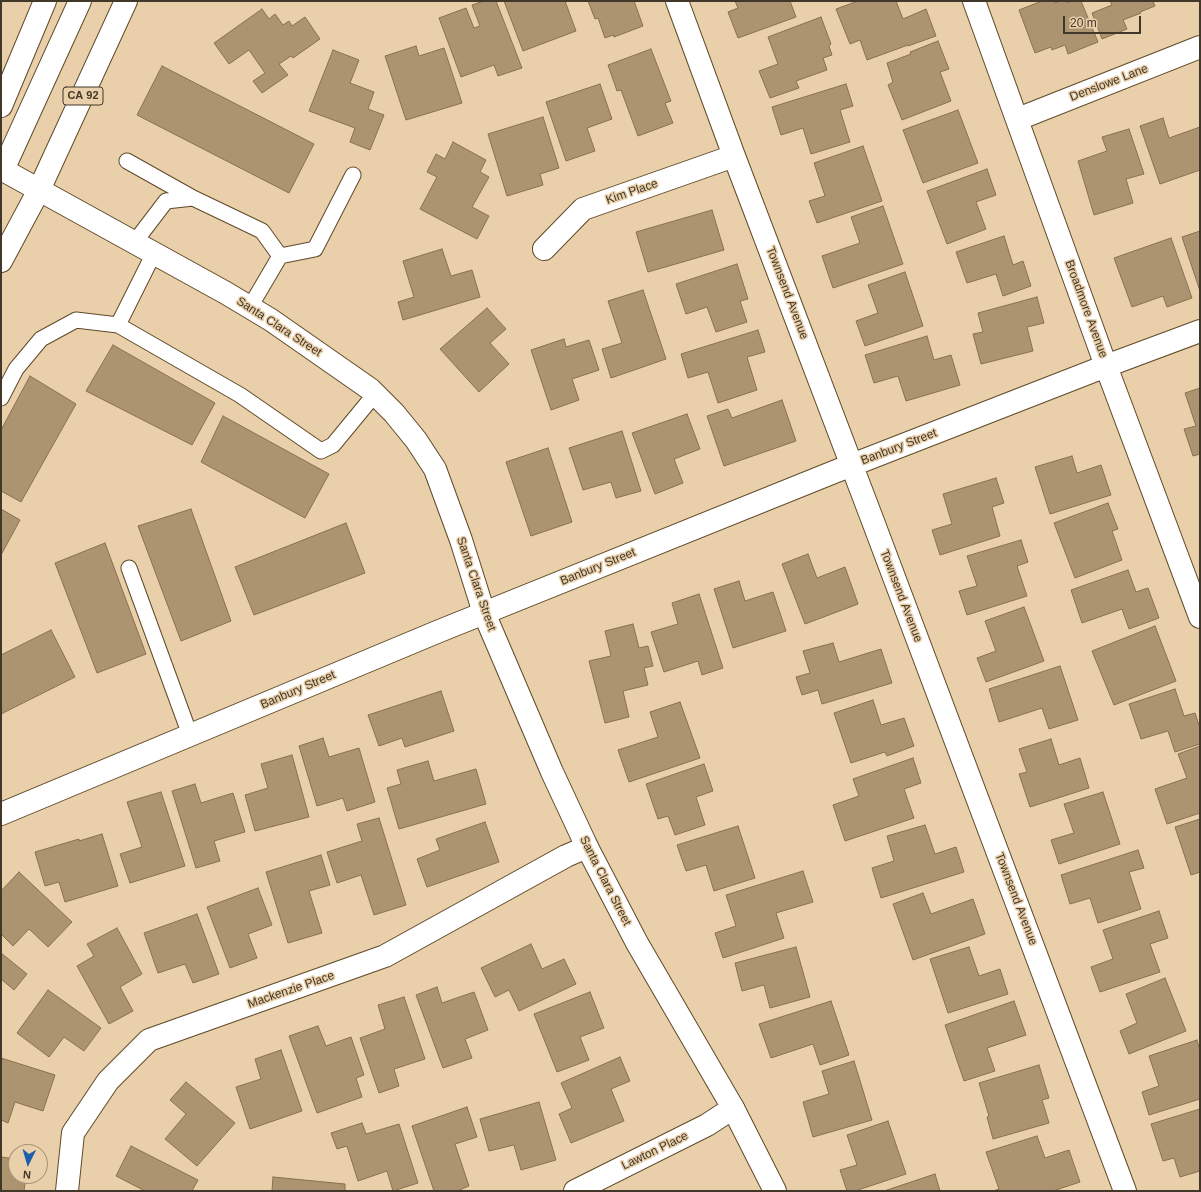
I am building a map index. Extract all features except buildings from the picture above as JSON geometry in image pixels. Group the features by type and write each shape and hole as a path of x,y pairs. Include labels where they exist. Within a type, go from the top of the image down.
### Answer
{"main road":[{"path":"1,106 45,1"},
{"path":"2,169 80,1"},
{"name":"CA 92","path":"1,261 39,190 126,1"},
{"name":"Townsend Avenue","path":"677,1 734,156 1125,1191"},
{"name":"Broadmore Avenue","path":"974,1 1018,119 1106,366 1200,617"},
{"name":"Denslowe Lane","path":"1018,119 1200,48"},
{"name":"Kim Place","path":"544,250 583,209 734,156"},
{"name":"Santa Clara Street","path":"2,169 250,307 370,388 394,413 416,440 435,469 461,540 484,613 552,772 587,847 637,943 733,1108 775,1191"},
{"name":"Banbury Street","path":"1,814 484,613 852,465 1106,366 1200,332"},
{"name":"Mackenzie Place","path":"67,1191 73,1133 108,1081 150,1040 385,956 554,863 587,847"},
{"name":"Lawton Place","path":"575,1191 707,1125 733,1108"}],"lane":[{"path":"127,161 194,198 262,231 280,256"},
{"path":"250,307 280,256 315,248 353,175"},
{"path":"134,243 166,201 194,198"},
{"path":"118,325 154,254"},
{"path":"1,398 16,369 41,338 76,320 118,325 240,395 321,450 333,445 376,394"},
{"path":"129,568 190,735"}]}
